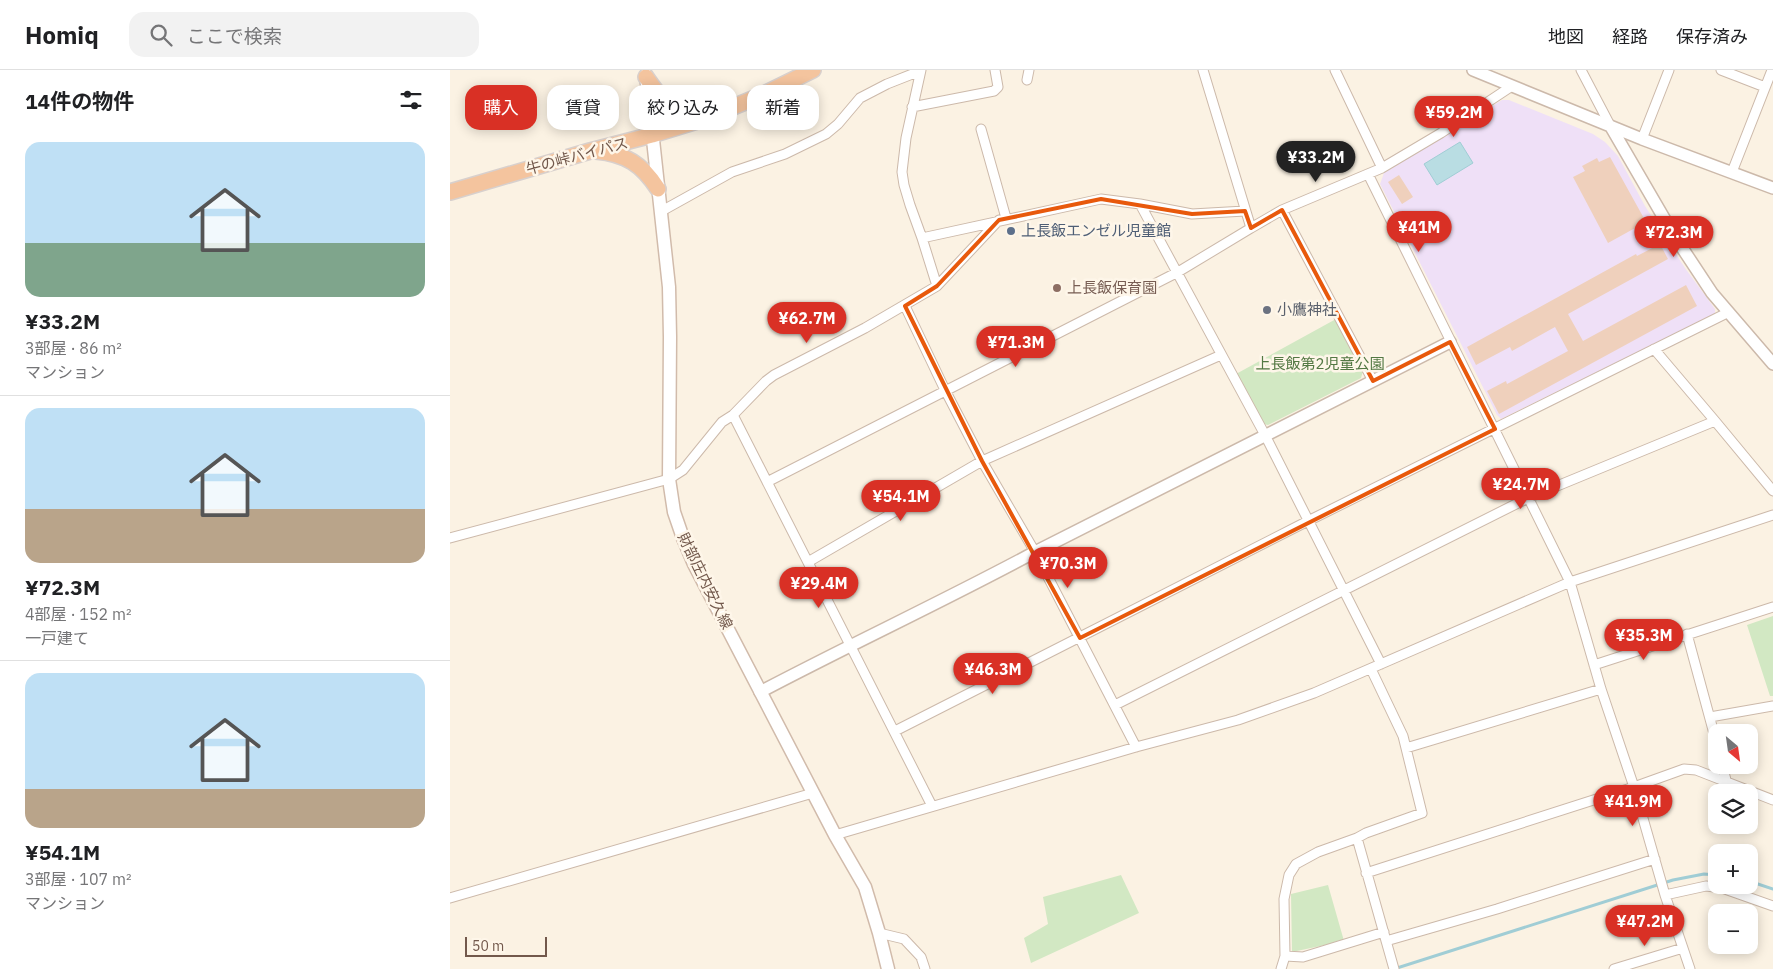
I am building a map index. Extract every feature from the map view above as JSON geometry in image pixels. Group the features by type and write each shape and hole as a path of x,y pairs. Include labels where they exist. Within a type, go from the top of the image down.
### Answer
{"highway":[{"name":"牛の峠バイパス","path":"737,106 762,96 813,70"},
{"path":"646,74 652,85"},
{"name":"牛の峠バイパス","path":"450,192 668,130"},
{"path":"590,151 609,153 626,158 650,176 658,190"}],"main road":[{"name":"財部庄内安久線","path":"646,74 669,287 669,479 674,512 690,556 864,887 888,969"}],"street":[{"path":"920,70 903,155 902,172 910,205 937,286"},
{"path":"660,212 732,172 806,145 826,134 838,124 860,98 920,70"},
{"path":"912,107 994,91 998,87 995,70"},
{"path":"1027,80 1029,70"},
{"path":"1202,70 1251,228"},
{"path":"1335,70 1382,168"},
{"path":"1473,70 1611,127 1773,188"},
{"path":"1581,70 1611,127 1675,236 1712,293 1773,364"},
{"path":"1642,139 1669,70"},
{"path":"1721,70 1765,87"},
{"path":"1732,172 1772,70"},
{"path":"767,482 1178,272 1282,210 1382,168 1512,86"},
{"path":"981,129 1003,219"},
{"path":"1368,174 1570,582 1601,689 1690,969"},
{"path":"922,238 1101,199 1192,214 1245,211"},
{"path":"1140,204 1265,435 1381,664"},
{"path":"1282,210 1373,381"},
{"path":"450,538 669,479 683,470 722,422 732,415 766,381 905,306 937,286 1003,219"},
{"path":"905,306 945,390 982,461 1035,552 1116,705 1136,747"},
{"path":"895,731 1729,312"},
{"path":"760,692 1450,342"},
{"path":"1654,350 1773,491"},
{"path":"808,562 982,461 1221,355"},
{"path":"732,415 932,806"},
{"path":"1116,705 1528,498 1715,420"},
{"path":"835,835 1136,747 1238,720 1314,693 1570,582 1773,516"},
{"path":"1594,665 1773,607"},
{"path":"1687,634 1712,724"},
{"path":"1281,969 1285,956 1284,899 1288,875 1296,864 1318,852 1422,813 1403,736 1371,669"},
{"path":"1406,748 1601,689"},
{"path":"1710,717 1773,706"},
{"path":"1366,873 1634,788 1684,769 1696,770 1726,780 1773,800"},
{"path":"1724,774 1726,780"},
{"path":"450,898 813,793"},
{"path":"1357,838 1392,965"},
{"path":"1285,956 1303,957 1497,909 1655,859"},
{"path":"1665,895 1706,886 1722,888 1773,906"},
{"path":"879,933 904,939 921,958 925,969"},
{"path":"1614,969 1682,948"}],"highlighted area":[{"path":"1101,199 1192,214 1245,211 1251,228 1282,210 1373,381 1450,342 1495,429 1080,638 982,461 905,306 937,286 999,220"}],"shaded area":[{"path":"1502,100 1509,100 1593,134 1605,142 1618,156 1645,206 1685,268 1715,309 1715,314 1501,419 1497,415 1380,184 1384,173"}],"green space":[{"name":"上長飯第2児童公園","path":"1336,319 1363,371 1361,378 1268,425 1263,424 1236,374"},
{"path":"1773,616 1773,696 1770,696 1747,625"},
{"path":"1121,875 1139,913 1031,963 1024,938 1048,924 1043,897"},
{"path":"1328,885 1344,941 1292,952 1291,894"}],"water":[{"path":"1460,142 1473,163 1437,185 1424,164"}],"building":[{"path":"1610,157 1646,222 1608,243 1573,177 1585,171 1582,166 1597,158 1599,162"},
{"path":"1399,175 1413,197 1402,204 1388,182"},
{"path":"1660,244 1668,259 1568,314 1583,341 1686,285 1697,306 1499,414 1487,391 1506,381 1507,384 1568,351 1555,327 1512,351 1510,347 1476,365 1467,347 1636,254 1637,256"}],"waterway":[{"path":"1394,969 1673,880 1708,874"},
{"path":"1758,884 1773,889"}],"place":[{"name":"上長飯エンゼル児童館","path":"1011,231"},
{"name":"上長飯保育園","path":"1057,288"},
{"name":"小鷹神社","path":"1267,310"}]}
